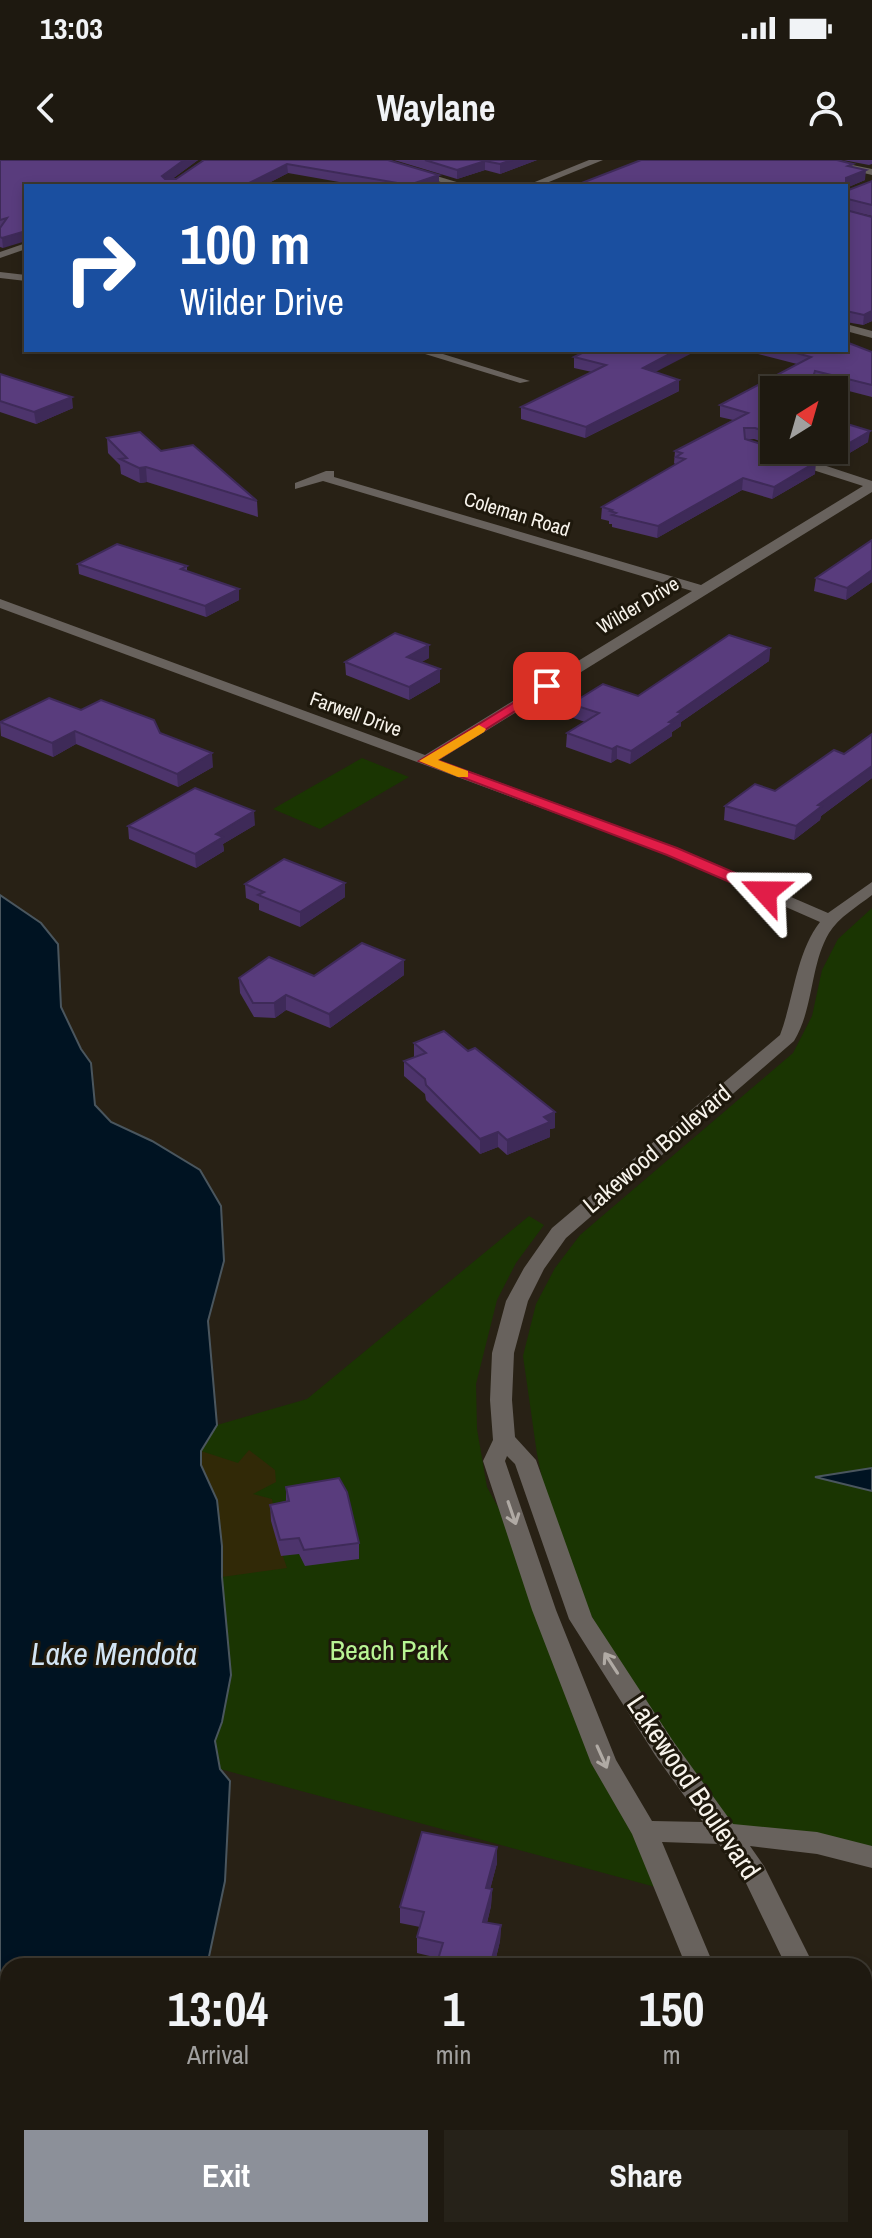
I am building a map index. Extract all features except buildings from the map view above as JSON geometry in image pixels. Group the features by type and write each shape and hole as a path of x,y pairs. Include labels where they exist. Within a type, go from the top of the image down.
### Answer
{"street":[{"path":"372,160 458,184"},
{"path":"535,184 598,160"},
{"path":"814,160 872,172"},
{"path":"0,255 24,247"},
{"path":"2,276 24,278"},
{"path":"848,328 872,335"},
{"path":"425,352 524,381"},
{"name":"Wilder Drive","path":"807,464 872,486"},
{"name":"Coleman Road","path":"300,486 325,476 702,590"},
{"name":"Wilder Drive","path":"426,761 872,486"},
{"name":"Farwell Drive","path":"0,603 672,851 830,920"},
{"name":"Lakewood Boulevard","path":"697,1958 644,1831 604,1763 544,1610 494,1461 504,1440 501,1400 503,1353 517,1301 534,1268 559,1233 788,1037 800,1006 814,946 830,920 872,887"},
{"name":"Lakewood Boulevard","path":"504,1440 525,1460 581,1619 664,1748 755,1874 796,1958"},
{"path":"644,1831 726,1834 843,1847 872,1857"}],"green space":[{"path":"362,758 409,777 320,829 273,809"},
{"path":"872,908 872,1857 726,1834 664,1748 558,1555 537,1454 523,1356 536,1304 555,1268 580,1235 793,1053 812,1016 822,970 838,939"},
{"name":"Beach Park","path":"529,1216 544,1225 516,1263 497,1300 476,1384 477,1429 487,1487 527,1560 670,1891 220,1769 215,1741 222,1722 222,1546 217,1500 201,1465 201,1451 217,1425 307,1399"}],"sand":[{"path":"249,1450 275,1470 276,1482 253,1494 272,1499 276,1520 271,1521 287,1568 222,1577 222,1546 201,1465 201,1451 238,1463"}],"water":[{"name":"Lake Mendota","path":"0,895 41,923 58,944 61,1007 91,1063 95,1105 111,1122 152,1141 200,1170 221,1206 224,1261 208,1321 217,1425 201,1451 201,1465 217,1500 231,1675 215,1741 220,1769 230,1781 225,1881 209,1958 0,1958"},
{"path":"872,1468 872,1491 815,1477"}],"slow traffic":[{"path":"463,774 426,761 479,729"}],"route":[{"path":"547,686 426,761 672,851 765,892"}]}
